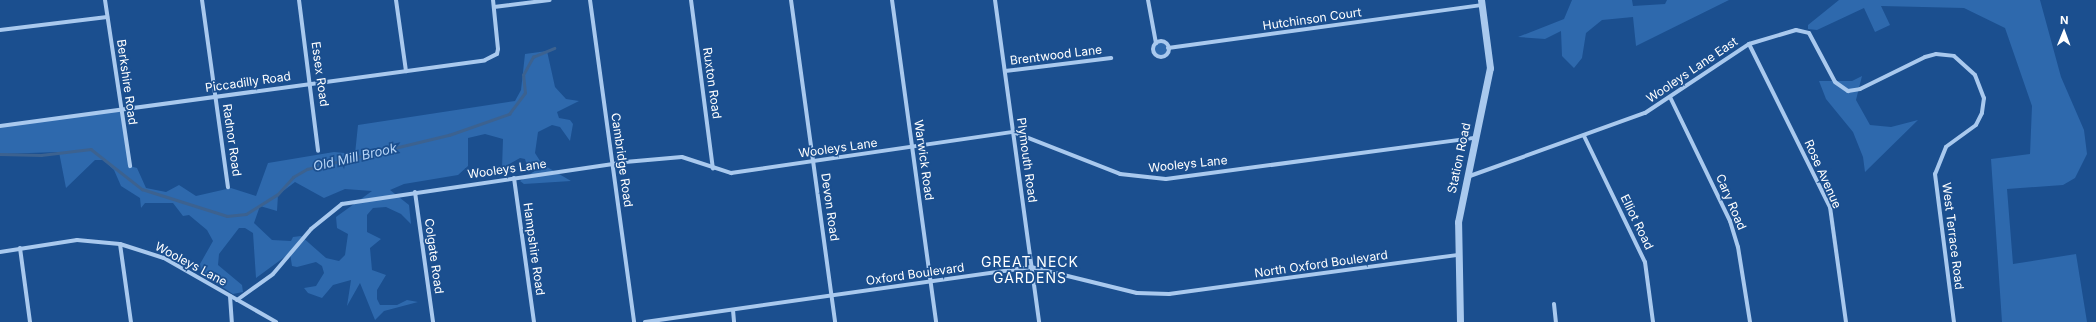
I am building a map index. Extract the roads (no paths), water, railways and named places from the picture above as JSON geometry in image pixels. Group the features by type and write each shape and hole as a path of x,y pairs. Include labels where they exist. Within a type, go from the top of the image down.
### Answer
{"street":[{"name":"Berkshire Road","path":"105,0 130,166"},
{"name":"Radnor Road","path":"202,0 228,187"},
{"name":"Essex Road","path":"299,0 311,84 318,151"},
{"path":"396,0 406,71"},
{"path":"492,0 494,7 550,0"},
{"name":"Cambridge Road","path":"590,0 634,322"},
{"name":"Ruxton Road","path":"691,0 713,169"},
{"name":"Devon Road","path":"791,0 836,322"},
{"name":"Warwick Road","path":"892,0 936,322"},
{"name":"Plymouth Road","path":"995,0 1038,322"},
{"name":"Hutchinson Court","path":"1148,0 1156,43 1153,51 1158,57 1165,56 1168,48 1481,2"},
{"name":"Station Road","path":"1460,322 1458,222 1474,138 1490,68 1481,2"},
{"name":"Piccadilly Road","path":"0,126 485,60 497,54 494,7"},
{"path":"0,30 107,17"},
{"name":"Wooleys Lane East","path":"1466,177 1645,113 1748,44 1805,30 1840,87 1848,91 1871,83"},
{"path":"1156,43 1165,43 1168,48"},
{"name":"Rose Avenue","path":"1748,44 1830,207 1846,322"},
{"name":"West Terrace Road","path":"1871,83 1925,57 1945,54 1968,66 1982,89 1982,113 1976,125 1946,147 1935,174 1954,322"},
{"name":"Brentwood Lane","path":"1005,71 1111,58"},
{"name":"Cary Road","path":"1670,97 1730,222 1738,247 1750,322"},
{"name":"Wooleys Lane","path":"237,300 273,274 311,229 334,208 357,200 612,165 677,157 713,169 731,173 912,148 1013,132 1120,174 1166,179 1474,138"},
{"name":"Elliot Road","path":"1584,136 1645,262 1653,322"},
{"name":"Hampshire Road","path":"514,178 534,322"},
{"name":"Colgate Road","path":"415,192 432,322"},
{"name":"Wooleys Lane","path":"0,252 77,240 120,244 164,258 230,296"},
{"path":"120,244 130,322"},
{"path":"20,248 30,322"},
{"name":"North Oxford Boulevard","path":"1186,292 1458,255"},
{"name":"Oxford Boulevard","path":"644,322 1031,267 1137,293 1186,292"},
{"path":"230,296 276,322"},
{"path":"230,296 232,322"},
{"path":"1554,304 1556,322"},
{"path":"733,310 734,322"}],"waterway":[{"name":"Old Mill Brook","path":"0,154 41,155 91,149 142,189 227,216 246,214 277,195 293,177 307,169 449,135 509,114 525,93 523,75 533,57 554,48"}],"district":[{"name":"GREAT NECK GARDENS","path":"1030,270"}]}
